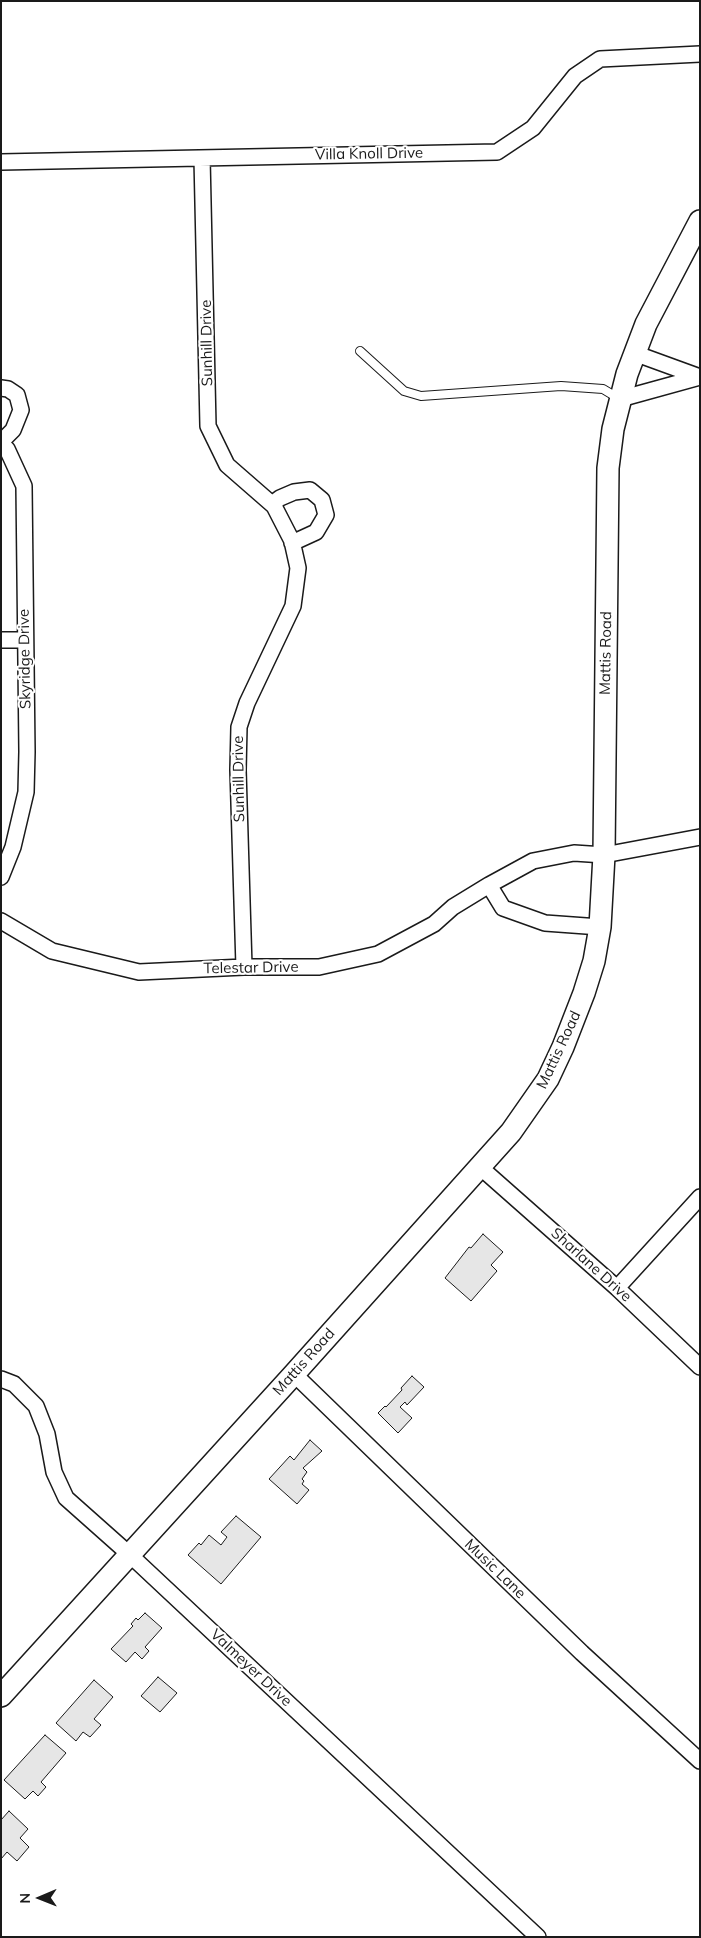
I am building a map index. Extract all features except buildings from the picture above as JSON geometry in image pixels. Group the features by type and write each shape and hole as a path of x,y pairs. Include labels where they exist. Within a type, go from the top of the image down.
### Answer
{"main road":[{"name":"Mattis Road","path":"1,1696 511,1132 531,1105 552,1071 584,993 594,961 600,927 604,855 608,468 620,399 634,353 661,292 700,221"}],"street":[{"name":"Villa Knoll Drive","path":"1,162 497,152 533,128 575,76 600,59 700,54"},
{"name":"Sunhill Drive","path":"202,158 208,426 227,465 272,504 292,543 298,568 293,606 247,703 239,727 238,770 244,967"},
{"path":"634,353 700,378"},
{"path":"620,399 700,378"},
{"name":"Skyridge Drive","path":"1,388 8,389 17,395 20,410 14,430 1,443 7,449 24,486 27,752 26,792 13,847 1,877"},
{"path":"272,504 294,492 310,490 322,500 326,515 316,532 292,543"},
{"path":"1,640 25,640"},
{"name":"Telestar Drive","path":"1,921 52,951 139,972 244,967 319,967 378,954 434,924 453,908 489,885 533,861 574,853 604,855 700,837"},
{"path":"489,885 503,908 545,923 600,927"},
{"name":"Sharlane Drive","path":"480,1167 618,1288 700,1367"},
{"path":"618,1288 700,1196"},
{"name":"Music Lane","path":"294,1374 575,1646 700,1761"},
{"name":"Valmeyer Drive","path":"1,1379 14,1384 36,1406 47,1434 54,1472 66,1498 129,1554 538,1937"}],"lane":[{"path":"360,351 404,391 421,396 561,386 603,389 620,399"}]}
